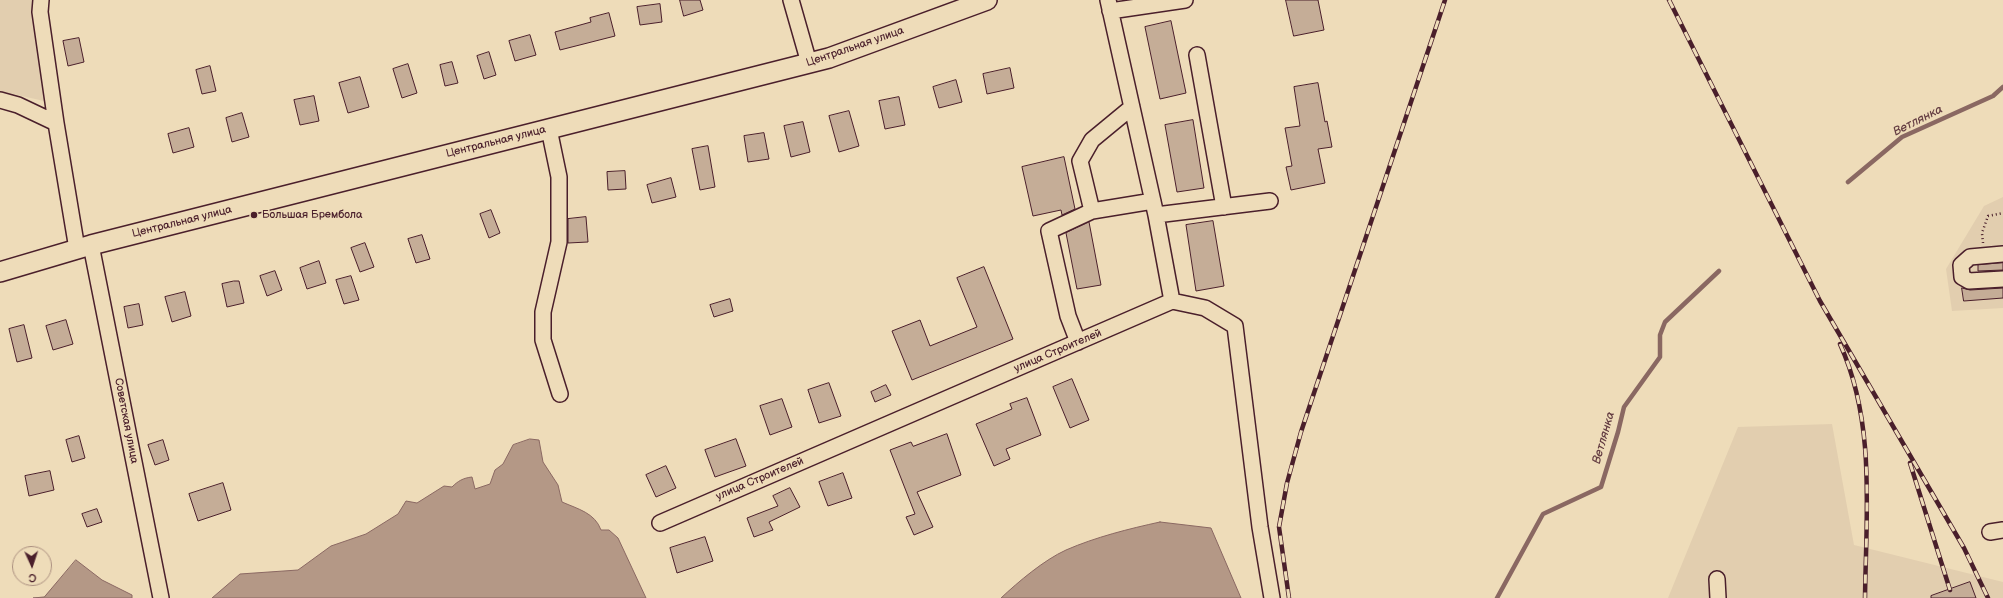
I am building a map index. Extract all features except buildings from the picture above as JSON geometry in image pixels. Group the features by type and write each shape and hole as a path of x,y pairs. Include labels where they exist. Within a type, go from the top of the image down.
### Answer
{"main road":[{"name":"Центральная улица","path":"0,272 84,247 829,58 987,0"}],"street":[{"name":"Советская улица","path":"41,0 40,12 56,123 161,598"},
{"path":"791,0 809,63"},
{"path":"1185,0 1109,5 1154,208 1172,301 1205,308 1235,326 1260,527 1272,598"},
{"path":"1197,55 1224,207"},
{"path":"0,100 18,105 56,123"},
{"path":"1092,211 1080,161 1092,140 1132,107"},
{"path":"549,129 559,177 559,242 543,312 543,340 560,394"},
{"path":"1078,342 1068,316 1049,231 1092,211 1224,207 1270,201"},
{"path":"2003,254 1970,257 1961,265 1962,277 1969,281 2003,279"},
{"name":"улица Строителей","path":"660,523 1172,301"},
{"path":"1717,579 1718,598"}],"path":[{"path":"1984,255 1982,233 1988,216 2003,213"}],"shaded area":[{"path":"0,0 38,0 44,101 0,91"},
{"path":"2003,197 2003,308 1952,311 1946,269 1984,206"},
{"path":"1832,424 1854,545 2003,582 2003,598 1668,598 1738,427"},
{"path":"530,439 539,440 543,462 558,485 562,502 585,512 595,519 601,530 609,530 618,538 646,598 212,598 240,574 298,570 331,546 366,534 398,514 406,501 417,503 444,486 452,487 461,480 469,477 472,477 475,489 490,484 495,470 503,464 513,445"},
{"path":"1160,522 1211,528 1241,598 1001,598 1040,565 1066,550 1112,534"},
{"path":"76,560 102,580 132,595 132,598 33,598 44,597"}],"waterway":[{"name":"Ветлянка","path":"1848,182 1902,137 1993,96 2003,87"},
{"name":"Ветлянка","path":"1497,598 1543,514 1601,487 1624,407 1660,357 1660,335 1665,322 1719,271"}],"railway":[{"path":"1289,598 1279,527 1287,483 1301,432 1445,0"},
{"path":"1669,0 1820,301 1964,548 1988,598"},
{"path":"1840,344 1851,374 1859,405 1864,437 1867,501 1865,598"},
{"path":"1910,463 1950,590"}],"place":[{"name":"Большая Брембола","path":"254,215"}]}
